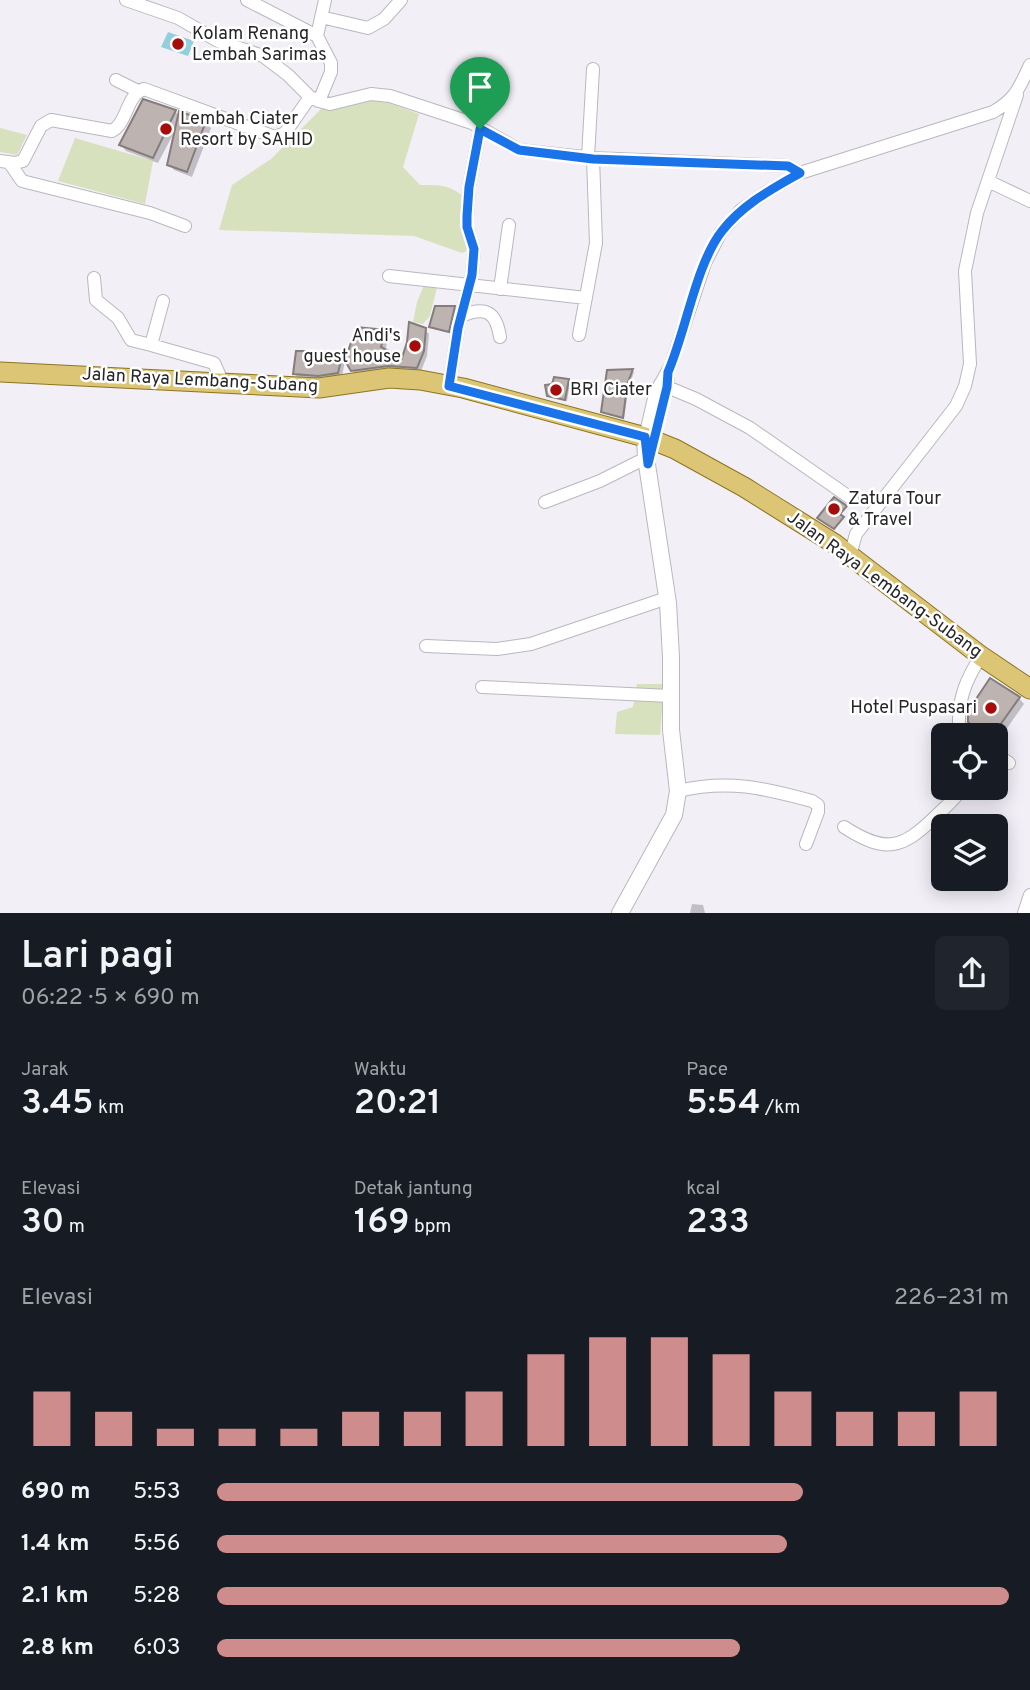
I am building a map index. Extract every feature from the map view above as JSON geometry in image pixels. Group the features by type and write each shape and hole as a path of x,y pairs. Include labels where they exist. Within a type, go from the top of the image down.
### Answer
{"main road":[{"name":"Jalan Raya Lembang-Subang","path":"0,373 319,388 390,378 420,380 449,386 648,451 675,449 744,487 842,550 981,656 1030,689"}],"street":[{"path":"126,0 178,18 218,41 263,56 315,99 330,104 371,94 390,96 472,123 519,150 591,158 788,166 800,173"},
{"path":"4,162 23,161 41,126 51,120 105,131 117,129 138,91 144,89 275,137 285,133 315,99 331,72 331,63 317,36 247,0"},
{"path":"317,36 325,0"},
{"path":"321,17 368,28 384,19 401,0"},
{"path":"579,335 596,243 591,158 593,69"},
{"path":"842,550 956,406 965,386 971,364 966,321 965,271 976,213 1018,92 1029,72"},
{"path":"116,80 138,91"},
{"path":"620,913 674,815 678,791 670,696 671,657 667,598 648,451 655,394 664,386 705,262 721,232 741,210 767,191 800,173 993,112 1009,103 1018,92"},
{"path":"449,386 474,249 467,227 469,187 480,129"},
{"path":"4,162 22,181 150,213 185,226"},
{"path":"988,181 1030,201"},
{"path":"500,289 509,225"},
{"path":"389,276 586,298"},
{"path":"94,278 96,300 118,318 131,340 214,363 219,374 219,383"},
{"path":"151,345 163,301"},
{"path":"461,316 475,310 486,312 493,317 500,337"},
{"path":"664,386 696,399 758,433 852,499"},
{"path":"545,502 600,481 648,451"},
{"path":"426,646 497,649 531,643 667,598"},
{"path":"959,723 961,693 981,656"},
{"path":"482,687 670,696"},
{"path":"678,791 700,786 751,785 812,801 818,805 818,812 806,844"},
{"path":"844,827 859,837 881,845 895,844 912,838 955,800"},
{"path":"1024,913 1030,895"}],"green space":[{"path":"378,99 419,114 403,167 420,185 448,187 471,204 466,251 462,253 414,236 219,230 232,185 271,159 324,106"},
{"path":"0,128 27,135 17,155 0,152"},
{"path":"75,138 153,161 145,204 58,181"},
{"path":"425,283 437,287 430,316 423,324 413,322"},
{"path":"637,684 664,684 660,735 615,734 617,712 633,707"}],"water":[{"name":"Kolam Renang Lembah Sarimas","path":"168,32 194,41 188,56 161,47"}],"building":[{"path":"143,99 176,110 153,158 119,145"},
{"path":"179,111 206,121 187,172 167,165"},
{"path":"435,306 455,306 449,332 429,327"},
{"path":"409,322 426,328 424,351 417,368 388,366 351,371 345,361 356,327 386,330 381,347 402,358"},
{"path":"296,351 320,351 342,356 338,373 318,376 293,374"},
{"path":"633,369 624,393 623,418 601,412 607,370"},
{"name":"BRI Ciater","path":"554,377 569,379 565,400 547,396 545,385 552,384"},
{"name":"Zatura Tour & Travel","path":"834,497 847,506 840,514 844,517 834,529 817,518"},
{"name":"Hotel Puspasari","path":"990,678 1020,697 1002,723 969,723 968,711"}],"place":[{"name":"Kolam Renang Lembah Sarimas","path":"178,44"},
{"name":"Lembah Ciater Resort by SAHID","path":"166,129"},
{"name":"Andi's guest house","path":"415,346"},
{"name":"BRI Ciater","path":"556,390"},
{"name":"Zatura Tour & Travel","path":"834,509"},
{"name":"Hotel Puspasari","path":"991,708"}],"route":[{"path":"480,129 519,150 593,159 788,166 800,173 767,191 741,210 721,232 705,262 668,372 667,387 648,464 645,437 449,386 458,328 472,275 474,249 467,227 467,216 469,187 480,129"}]}
